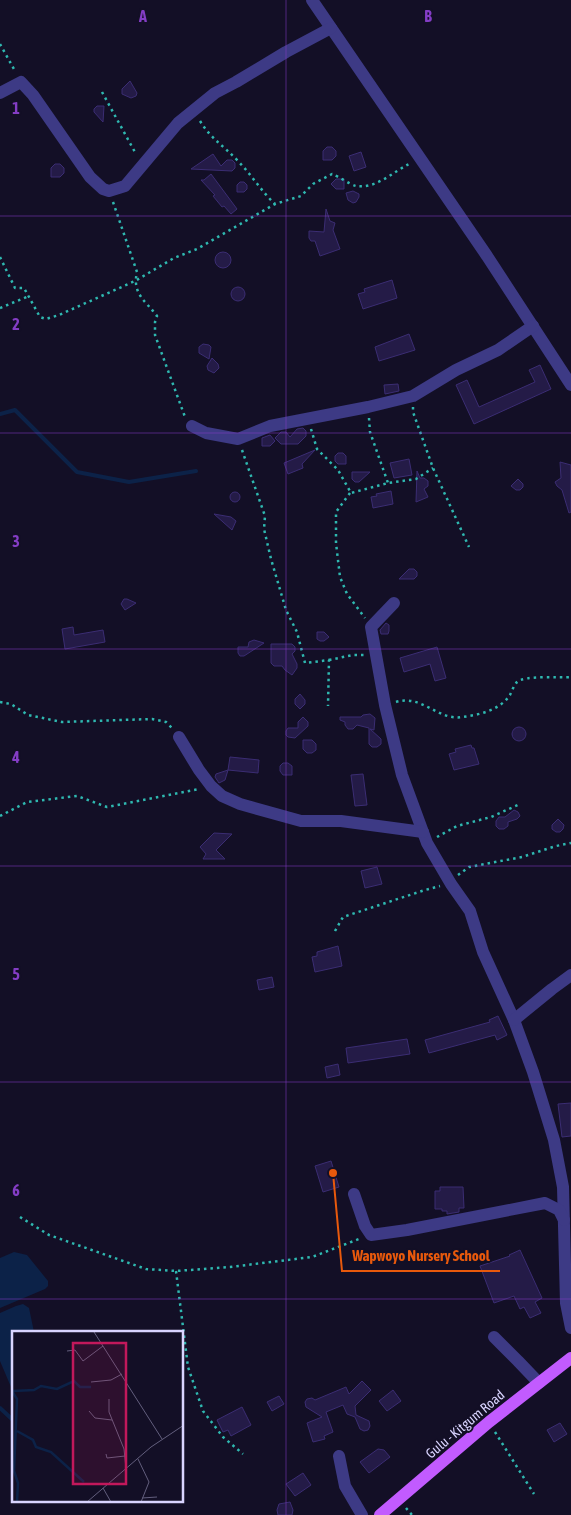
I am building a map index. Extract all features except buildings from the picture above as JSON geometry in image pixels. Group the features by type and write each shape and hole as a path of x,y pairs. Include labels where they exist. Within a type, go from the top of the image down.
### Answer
{"main road":[{"name":"Gulu - Kitgum Road","path":"380,1515 489,1422 571,1358"}],"street":[{"path":"312,0 571,385"},
{"path":"0,93 21,82 34,95 90,177 109,192 125,186 178,123 214,93 331,28"},
{"path":"192,426 206,433 238,439 270,426 368,407 413,396 456,370 498,350 533,326"},
{"path":"394,603 371,627 385,705 402,775 425,837 451,884 470,911 483,952 514,1020 533,1072 557,1154 563,1187 566,1303 571,1328"},
{"path":"180,737 199,770 211,786 222,796 240,804 301,821 341,821 425,837"},
{"path":"514,1020 571,975"},
{"path":"354,1194 370,1235 392,1233 544,1203 559,1210 564,1222"},
{"path":"494,1337 539,1383"},
{"path":"339,1456 345,1486 362,1515"}],"path":[{"path":"0,44 21,82"},
{"path":"102,92 144,165"},
{"path":"194,111 209,135 238,161 264,194 275,204"},
{"path":"0,257 15,288 24,288 40,317 46,319 135,281 174,258 197,249 275,204 301,196 314,184 332,174 343,178 355,186 370,185 419,158"},
{"path":"109,192 137,272 135,281 137,292 157,316 154,322 155,335 178,401 185,418 192,426"},
{"path":"0,308 29,296"},
{"path":"413,396 413,412 433,468 469,547"},
{"path":"368,407 370,432 388,483"},
{"path":"307,418 317,449 338,470 351,493"},
{"path":"238,439 265,516 264,529 271,559 286,610 297,632 305,663 353,655 377,656"},
{"path":"371,627 347,594 340,577 334,519 336,512 351,493 388,483 416,479 433,468"},
{"path":"328,706 329,660"},
{"path":"385,705 402,700 416,702 424,704 448,717 461,718 500,706 510,695 516,682 524,678 571,677"},
{"path":"0,702 10,704 28,715 62,722 152,719 166,722 180,737"},
{"path":"0,816 27,802 77,796 107,807 211,786"},
{"path":"425,837 491,817 520,804"},
{"path":"20,1217 49,1236 146,1269 176,1271 230,1267 312,1257 370,1235"},
{"path":"176,1271 183,1331"},
{"path":"184,1336 188,1368 203,1411 223,1437 243,1454"},
{"path":"489,1422 534,1494"}],"water":[{"path":"14,1252 27,1255 48,1281 48,1286 0,1308 0,1258"},
{"path":"23,1304 29,1308 34,1331 12,1331 12,1388 0,1361 0,1313"}],"waterway":[{"path":"0,414 15,410 77,472 129,482 196,471"},
{"path":"0,1408 12,1419"}],"place":[{"name":"Wapwoyo Nursery School","path":"333,1173"}]}
